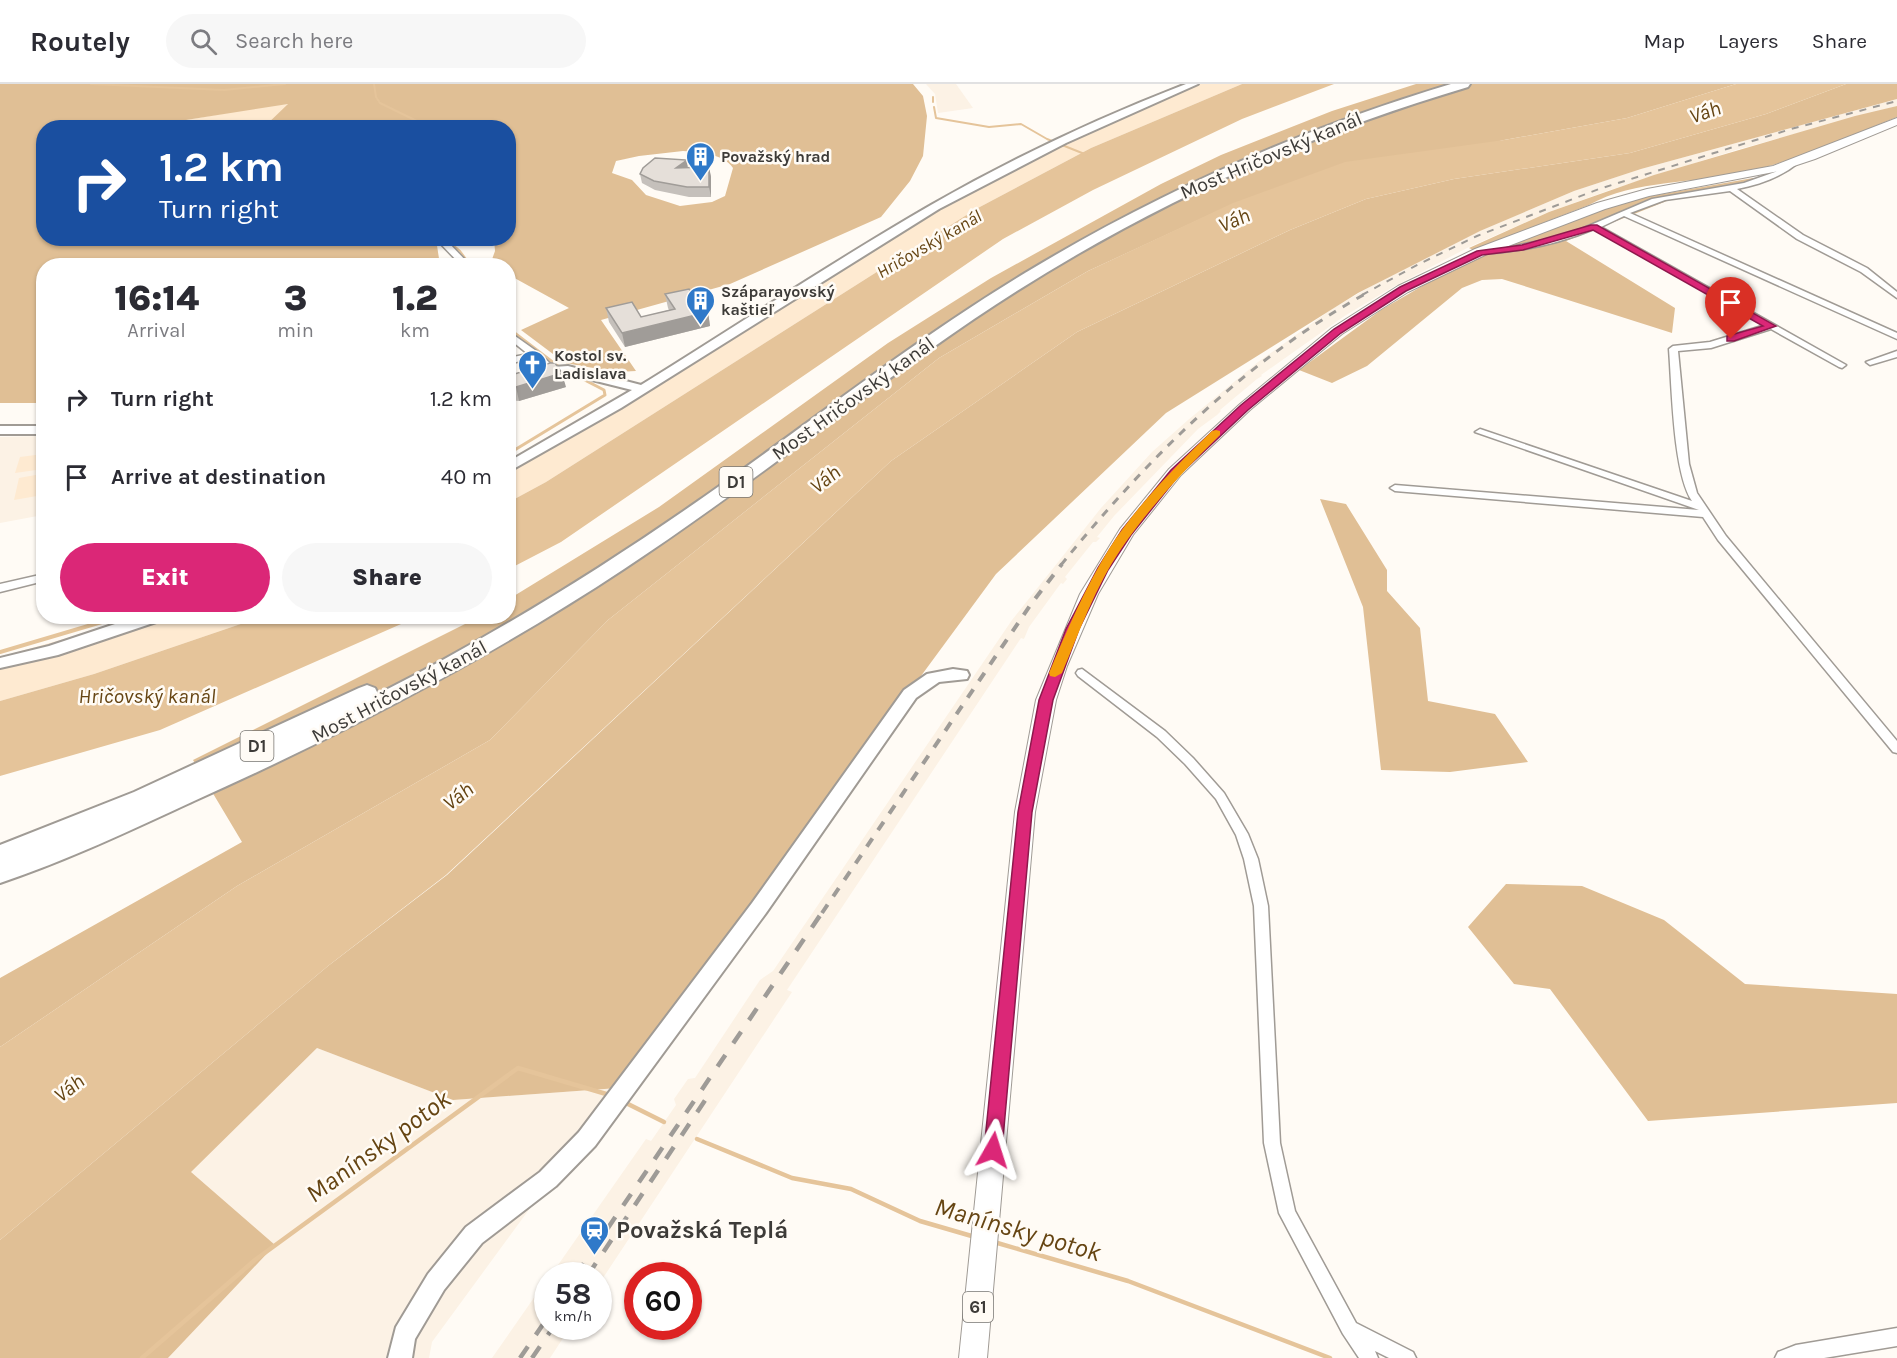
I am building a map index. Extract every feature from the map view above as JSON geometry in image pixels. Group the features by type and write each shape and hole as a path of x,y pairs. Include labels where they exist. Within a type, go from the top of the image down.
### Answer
{"highway":[{"name":"Most Hričovský kanál","path":"516,609 652,524 961,308 1074,239 1171,188 1268,143 1368,106 1439,84"},
{"name":"Most Hričovský kanál","path":"0,873 149,813 304,742 480,648 665,532 975,311 1144,212 1244,162 1313,134 1387,107 1464,84"},
{"name":"Most Hričovský kanál","path":"0,855 142,798 296,728 377,687 491,624"}],"main road":[{"path":"516,463 936,207 1042,150 1194,84"},
{"name":"61","path":"973,1358 1025,812 1046,700 1072,629 1116,548 1168,480 1245,407 1337,331 1368,309 1403,289 1480,252 1572,216 1647,193 1754,174 1794,163 1897,121"},
{"path":"516,381 553,371 574,370 641,389"},
{"path":"0,430 36,430"},
{"path":"0,663 52,651 133,624"},
{"path":"400,1358 404,1335 411,1321 454,1258 491,1220 560,1169 606,1113 759,908 910,694 933,676 961,675"}],"street":[{"path":"1480,252 1523,248 1594,226 1663,198 1761,183 1794,163"},
{"path":"1732,189 1800,237 1864,270 1897,296"},
{"path":"1624,213 1897,336"},
{"path":"1594,226 1842,365"},
{"path":"447,246 459,258"},
{"path":"1771,326 1711,345 1673,349 1684,464 1692,493 1702,511 1756,580 1897,749"},
{"path":"516,339 553,371"},
{"path":"1870,362 1897,354"},
{"path":"516,359 536,355"},
{"path":"1483,435 1702,511"},
{"path":"1395,488 1417,486 1702,511"},
{"path":"0,588 36,579"},
{"path":"1082,673 1161,734 1189,761 1220,796 1242,834 1251,859 1261,906 1272,1143 1287,1213 1349,1328 1368,1358"},
{"path":"1349,1328 1407,1358"},
{"path":"1784,1358 1796,1353 1897,1337"}],"shaded area":[{"path":"0,84 913,84 923,96 927,116 923,156 910,181 881,217 730,284 601,320 636,371 616,372 565,363 521,330 569,308 516,279 516,258 492,258 495,246 516,246 516,120 271,120 288,104 186,120 36,120 36,246 437,246 439,258 36,258 36,403 0,403","holes":["683,151 703,153 723,159 733,168 725,196 712,202 680,206 646,195 632,180 612,173 616,161"]},
{"path":"926,84 956,84 973,108 938,113 935,94"},
{"path":"1181,84 1242,84 1091,148 976,209 546,482 516,498 516,457 992,180 1071,140 1167,98 1158,94"},
{"path":"1416,84 1736,84 1627,118 1504,140 1233,204 1088,271 939,358 608,620 490,740 237,886 0,1047 0,978 242,842 193,760 465,624 516,624 516,595 659,507 888,343 991,278 1161,184 1221,155 1332,111"},
{"path":"1846,84 1897,84 1897,99 1641,169 1574,191 1480,231 1358,293 1166,413 996,574 618,1088 453,1100 317,1048 191,1172 275,1245 168,1358 0,1358 0,1240 328,966 447,875 891,461 1077,332 1290,230 1366,199 1454,179 1630,153 1766,114"},
{"path":"1897,99 1897,106 1736,150 1607,191 1549,212 1469,247 1346,315 1261,375 1198,429 1114,516 1097,537 1100,538 1093,542 1065,577 1067,579 1063,584 1061,583 1029,627 1024,639 1021,638 787,990 792,992 612,1264 612,1262 560,1262 646,1139 651,1141 676,1105 674,1099 688,1079 695,1078 760,980 773,971 1012,620 1101,508 1152,452 1258,362 1332,309 1380,281 1463,238 1574,191 1641,169"},
{"path":"289,104 272,120 186,120"},
{"path":"1897,106 1897,117 1785,161 1726,176 1645,186 1626,191 1473,250 1469,248 1549,212 1654,175 1855,116"},
{"path":"1753,178 1759,180 1682,195 1566,241 1675,308 1672,333 1502,279 1482,280 1462,288 1367,366 1332,383 1299,370 1381,310 1436,278 1482,256 1640,198"},
{"path":"36,436 36,516 0,523 0,437"},
{"path":"36,455 36,470 15,473 20,457"},
{"path":"36,475 36,496 14,500 19,478"},
{"path":"1320,499 1346,504 1387,570 1387,591 1420,628 1428,701 1495,714 1528,762 1450,772 1381,770 1363,607"},
{"path":"117,624 240,624 94,674 0,701 0,657"},
{"path":"1506,884 1582,886 1664,920 1745,984 1897,994 1897,1103 1648,1121 1550,989 1514,984 1468,927"},
{"path":"317,1048 453,1100 618,1088 432,1342 429,1358 168,1358 274,1245 190,1172"},
{"path":"534,1298 534,1340 562,1340 550,1358 492,1358"}],"water":[{"name":"Hričovský kanál","path":"1242,84 1334,84 1242,119 1093,190 1003,239 561,542 516,565 516,498 546,482 976,209 1091,148"},
{"name":"Váh","path":"1736,84 1846,84 1766,114 1630,153 1454,179 1366,199 1290,230 1077,332 891,461 446,875 328,966 0,1240 0,1047 237,886 490,740 608,620 939,358 1088,271 1233,203 1345,162 1504,140 1627,118"},
{"name":"Hričovský kanál","path":"240,624 401,624 160,730 0,776 0,701 94,674"}],"building":[{"path":"655,158 687,160 676,168 709,167 709,187 687,187 654,181 640,174 643,168"},
{"path":"689,289 708,312 622,333 606,308 632,302 641,317 675,309 665,294"},
{"path":"550,363 555,363 562,373 516,387 516,374"}],"waterway":[{"path":"91,84 224,90 285,84"},
{"path":"374,84 376,97 380,103 415,120"},
{"path":"933,97 933,102"},
{"path":"934,107 936,118 989,127 1021,124 1047,139 1087,155"},
{"path":"454,246 465,258"},
{"path":"516,334 559,367"},
{"path":"516,449 605,395 604,390 573,374"},
{"path":"0,652 95,624"},
{"name":"Manínsky potok","path":"142,1358 255,1260 518,1068 613,1096"},
{"name":"Manínsky potok","path":"622,1101 664,1122"},
{"name":"Manínsky potok","path":"697,1139 792,1178 851,1189 920,1221 975,1237"},
{"name":"Manínsky potok","path":"994,1242 1128,1281 1330,1358"}],"railway":[{"path":"1362,295 1477,236 1599,189 1791,129 1897,101"},
{"path":"1061,565 1128,487 1200,415 1279,350 1365,294"},
{"path":"822,913 1031,604 1062,564"},
{"path":"585,1262 823,911"},
{"path":"597,1262 712,1090"},
{"path":"520,1358 534,1338"},
{"path":"532,1358 544,1340"}],"slow traffic":[{"path":"1055,673 1089,594 1126,533 1175,472 1216,433"}],"place":[{"name":"Považský hrad","path":"700,182"},
{"name":"Száparayovský kaštieľ","path":"700,326"},
{"name":"Kostol sv. Ladislava","path":"533,390"},
{"name":"Považská Teplá","path":"595,1256"}],"route":[{"path":"993,1150 1025,812 1046,700 1072,629 1102,570 1126,533 1175,472 1284,373 1337,331 1403,289 1480,252 1523,248 1562,238 1594,226 1771,326 1731,339"}]}
